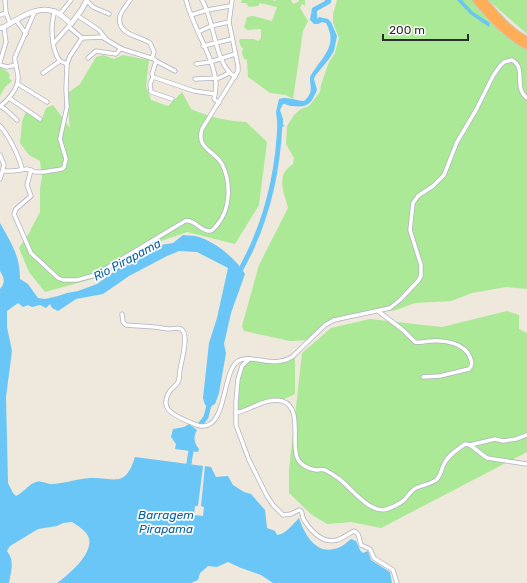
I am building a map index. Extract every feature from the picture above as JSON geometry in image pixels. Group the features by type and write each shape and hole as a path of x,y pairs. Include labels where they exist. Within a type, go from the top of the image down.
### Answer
{"highway":[{"path":"476,0 503,30 527,46"},
{"path":"486,1 507,27 527,40"}],"street":[{"path":"5,0 6,13 10,23"},
{"path":"60,14 71,0"},
{"path":"130,0 120,16 122,27 131,35 150,43 154,52 152,58"},
{"path":"186,0 210,62 216,86 215,100 219,103"},
{"path":"202,0 207,10 221,58 229,73 235,77"},
{"path":"31,170 27,185 31,196 14,212 28,247 36,258 58,278 66,280 85,278 95,275 185,221 192,221 208,231 211,231 225,212 228,181 219,160 202,144 201,133 203,127 239,69 229,22 232,0"},
{"path":"54,43 78,16 87,1 93,8 109,14"},
{"path":"191,15 207,10 230,6"},
{"path":"0,62 5,45 2,27 35,11 48,9 55,11 60,14 82,38"},
{"path":"17,120 0,106 9,98 18,84 15,57 35,11"},
{"path":"55,11 52,25 55,54 60,61 67,64"},
{"path":"0,15 6,13"},
{"path":"78,16 99,30 107,40"},
{"path":"16,20 26,34"},
{"path":"198,32 212,26 229,22"},
{"path":"82,38 98,37 107,40 121,48 152,58 156,62 175,71"},
{"path":"3,171 13,172 27,169 43,172 62,169 65,165 66,159 60,139 67,107 67,64 70,56 82,38"},
{"path":"203,46 232,38"},
{"path":"0,44 5,45"},
{"path":"88,58 96,51 116,54 121,48"},
{"path":"196,64 210,62 235,54"},
{"path":"122,314 123,322 126,325 166,329 178,328 182,331 185,339 179,380 167,397 167,407 171,414 197,425 206,426 213,422 220,408 233,367 239,361 249,359 267,362 285,361 292,357 317,332 330,322 386,309 395,305 421,276 421,265 410,230 413,202 418,196 433,186 444,175 457,142 476,110 493,76 504,62 512,60 519,66 521,70 521,89 527,98"},
{"path":"43,73 60,61"},
{"path":"156,62 152,74 153,77 150,84 150,92 172,99"},
{"path":"0,65 7,67 16,65"},
{"path":"195,79 223,77 229,73"},
{"path":"153,77 194,92 215,94"},
{"path":"18,84 47,102"},
{"path":"9,98 40,119"},
{"path":"0,126 10,140 22,169"},
{"path":"0,156 3,162 3,171 0,179"},
{"path":"378,311 403,330 415,342 430,341 452,343 468,351 472,362 471,367 440,376 423,377"},
{"path":"249,359 242,366 238,379 236,425 249,460 267,496 278,511 283,515 291,514 298,510 301,511 308,525 322,539 333,541 354,531 356,532 361,545 370,548 374,558 391,568 394,572 394,578 397,583"},
{"path":"236,413 245,411 266,402 281,401 286,403 292,410 295,422 295,446 297,457 302,465 314,470 324,470 338,478 363,502 385,510 404,500 416,488 435,481 440,476 443,465 449,456 465,444 470,445 496,439 503,441 516,439 527,435"},
{"path":"470,445 487,458 527,464"}],"green space":[{"path":"242,0 291,0 293,4 299,0 305,0 305,6 302,4 300,8 308,21 303,31 293,99 286,95 270,93 248,77 247,60 244,59 242,53 243,48 241,47 239,41 240,39 254,39 258,41 261,38 261,29 247,30 244,27 247,17 253,16 272,21 277,7 260,3 258,6 249,7 246,3 241,3"},
{"path":"337,0 472,0 490,22 503,34 518,45 527,49 527,289 506,287 472,293 451,301 415,303 396,310 381,310 330,322 309,340 290,341 244,331 242,326 259,265 288,208 283,190 282,179 287,169 293,164 294,158 286,144 287,126 294,115 301,109 309,106 320,92 329,62 335,53 339,38 333,23 333,14"},
{"path":"488,0 527,0 527,34"},
{"path":"103,55 114,59 123,55 149,60 146,86 151,100 168,106 182,92 191,109 218,118 246,122 267,142 259,205 235,244 187,232 164,240 96,278 45,292 29,272 19,248 40,212 40,189 42,177 40,161 29,155 20,143 22,122 26,111 41,122 46,108 53,105 70,128 66,94 80,84 96,57"},
{"path":"0,67 8,72 10,75 9,78 12,81 5,87 0,96"},
{"path":"507,311 519,315 519,329 527,333 527,452 381,528 351,522 327,524 312,515 289,493 289,469 302,353 331,328 370,319 442,327"},
{"path":"295,354 295,394 280,401 266,401 236,413 239,379 246,359 274,363"}],"water":[{"path":"325,0 331,0 331,3 317,11 317,19 319,17 328,19 331,22 337,36 334,51 315,76 314,79 317,90 311,102 305,106 291,106 283,104 280,110 283,125 285,126 278,128 276,112 279,99 285,98 304,101 307,98 311,90 310,77 330,45 331,39 326,23 322,22 314,24 310,20 312,8"},
{"path":"457,0 462,0 473,12 490,23 489,27 470,14"},
{"name":"Barragem Pirapama","path":"0,223 17,256 20,279 28,284 38,298 45,299 58,296 97,284 119,268 161,245 173,243 183,235 197,236 219,247 236,262 245,274 231,313 224,344 226,353 219,393 215,404 210,407 205,405 203,398 209,343 217,318 228,268 197,252 179,251 167,256 129,276 103,294 76,299 58,311 52,308 50,304 46,308 40,305 32,307 28,305 23,307 18,303 7,311 7,327 12,351 6,397 8,483 16,496 33,483 38,482 51,484 90,478 118,479 127,474 135,457 211,467 216,477 228,476 233,485 244,492 251,494 265,510 267,528 275,531 277,535 286,531 299,518 307,536 321,548 327,550 334,549 351,539 356,541 363,553 368,551 371,560 390,572 392,583 273,583 261,575 228,562 217,567 208,566 200,573 198,580 191,583 57,583 74,569 85,556 88,549 89,542 87,534 72,522 38,529 10,546 7,551 12,562 9,583 0,583 0,289 4,280 0,271"},
{"path":"189,424 197,430 195,440 199,449 198,452 175,449 176,444 171,437 173,429 184,427"}],"pier":[{"path":"203,466 205,466 201,506 204,507 203,516 194,515 195,506 198,506"}],"waterway":[{"path":"238,274 256,238 263,220 273,181 279,142 280,122"},
{"name":"Rio Pirapama","path":"200,425 206,417 210,401"},
{"name":"Rio Pirapama","path":"188,470 192,444"}]}
